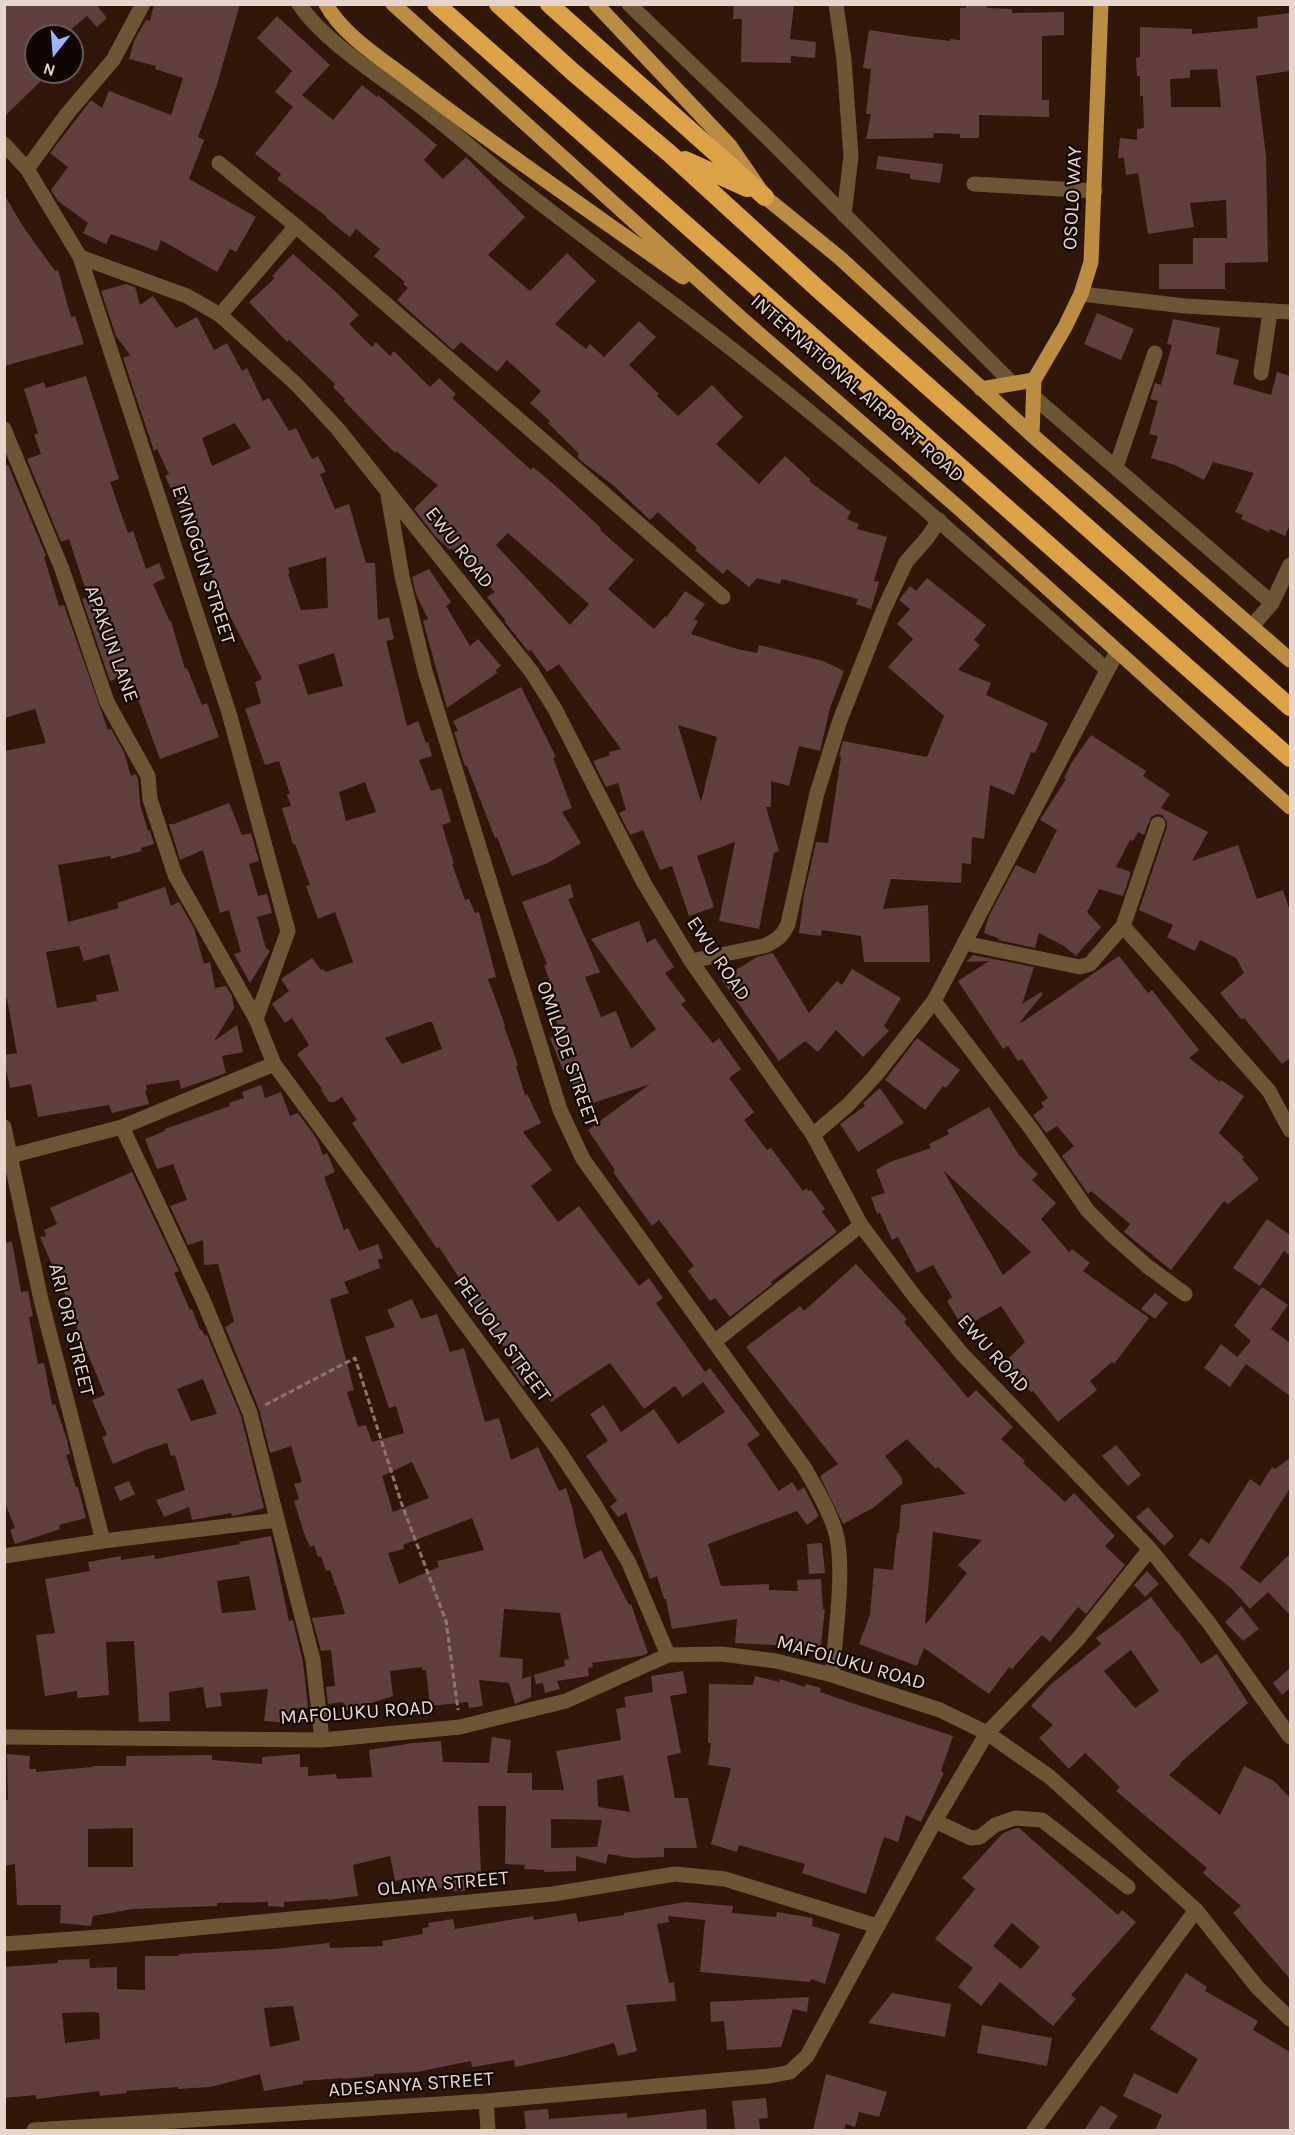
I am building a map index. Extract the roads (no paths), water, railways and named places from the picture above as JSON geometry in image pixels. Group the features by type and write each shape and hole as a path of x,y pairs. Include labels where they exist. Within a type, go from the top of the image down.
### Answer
{"highway":[{"name":"INTERNATIONAL AIRPORT ROAD","path":"436,4 1290,758"},
{"path":"498,4 574,74 669,153 844,312 1041,484 1290,707"},
{"path":"516,4 574,74"},
{"path":"549,4 765,197"},
{"path":"669,153 765,197"}],"main road":[{"path":"326,4 329,11 358,41 538,174 742,319"},
{"name":"INTERNATIONAL AIRPORT ROAD","path":"393,4 742,319 960,508 1290,807"},
{"path":"596,4 730,146 765,197 840,258 1032,435 1253,625 1290,660"},
{"name":"OSOLO WAY","path":"1034,380 1081,294 1091,262 1101,4"},
{"path":"981,389 1034,380 1032,435"}],"street":[{"path":"27,169 67,114 113,60 143,4"},
{"path":"299,4 320,28 352,56 425,110 822,422 939,520 1106,669"},
{"path":"629,4 1012,382"},
{"path":"836,4 844,60 851,156 844,215"},
{"name":"EYINOGUN STREET","path":"4,144 27,169 80,257 229,712 288,931 256,1019"},
{"path":"219,164 296,226 723,597"},
{"path":"974,184 1095,191"},
{"path":"220,315 296,226"},
{"name":"EWU ROAD","path":"80,257 187,296 220,315 304,393 337,428 531,672 555,709 621,840 691,961 813,1135 861,1225 915,1297 963,1355 1150,1549 1209,1623 1290,1737"},
{"path":"1081,294 1185,306 1290,312"},
{"path":"1261,373 1270,312"},
{"path":"1116,467 1155,353"},
{"path":"1035,398 1272,603"},
{"name":"APAKUN LANE","path":"4,429 62,569 107,702 147,776 150,800 175,875 256,1019 274,1064"},
{"name":"OMILADE STREET","path":"387,492 402,576 425,671 560,1110 583,1159 804,1467 825,1505 836,1533 839,1573 832,1675"},
{"path":"691,961 764,946 775,942 783,935 788,924 817,793 840,720 883,611 906,562 928,537 939,520"},
{"path":"1253,625 1272,603 1290,565"},
{"path":"813,1135 848,1105 875,1076 934,1001 1106,669 1117,652"},
{"path":"964,943 1080,967 1090,964 1124,926 1158,824"},
{"path":"1124,926 1269,1091 1290,1130"},
{"path":"934,1001 1032,1130 1088,1210 1147,1266 1185,1294"},
{"path":"10,1156 122,1127 274,1064"},
{"name":"PELUOLA STREET","path":"274,1064 559,1451 629,1563 668,1655"},
{"name":"ARI ORI STREET","path":"4,1127 41,1300 103,1541"},
{"path":"122,1127 203,1300 250,1413 313,1660 322,1740"},
{"path":"714,1342 861,1225"},
{"path":"4,1556 103,1541 277,1520"},
{"path":"877,1926 987,1733 1078,1639 1150,1549"},
{"name":"MAFOLUKU ROAD","path":"4,1737 322,1740 460,1727 566,1701 668,1655 722,1654 776,1661 832,1675 940,1710 987,1733 1050,1777 1196,1910 1257,1987 1290,2019"},
{"path":"935,1821 971,1838 980,1837 995,1826 1015,1818 1042,1820 1128,1887"},
{"name":"OLAIYA STREET","path":"4,1944 113,1936 554,1894 675,1874 725,1879 877,1926"},
{"path":"1034,2130 1196,1910"},
{"name":"ADESANYA STREET","path":"34,2130 486,2101 770,2076 790,2072 807,2056 877,1926"},
{"path":"486,2101 488,2130"}]}
